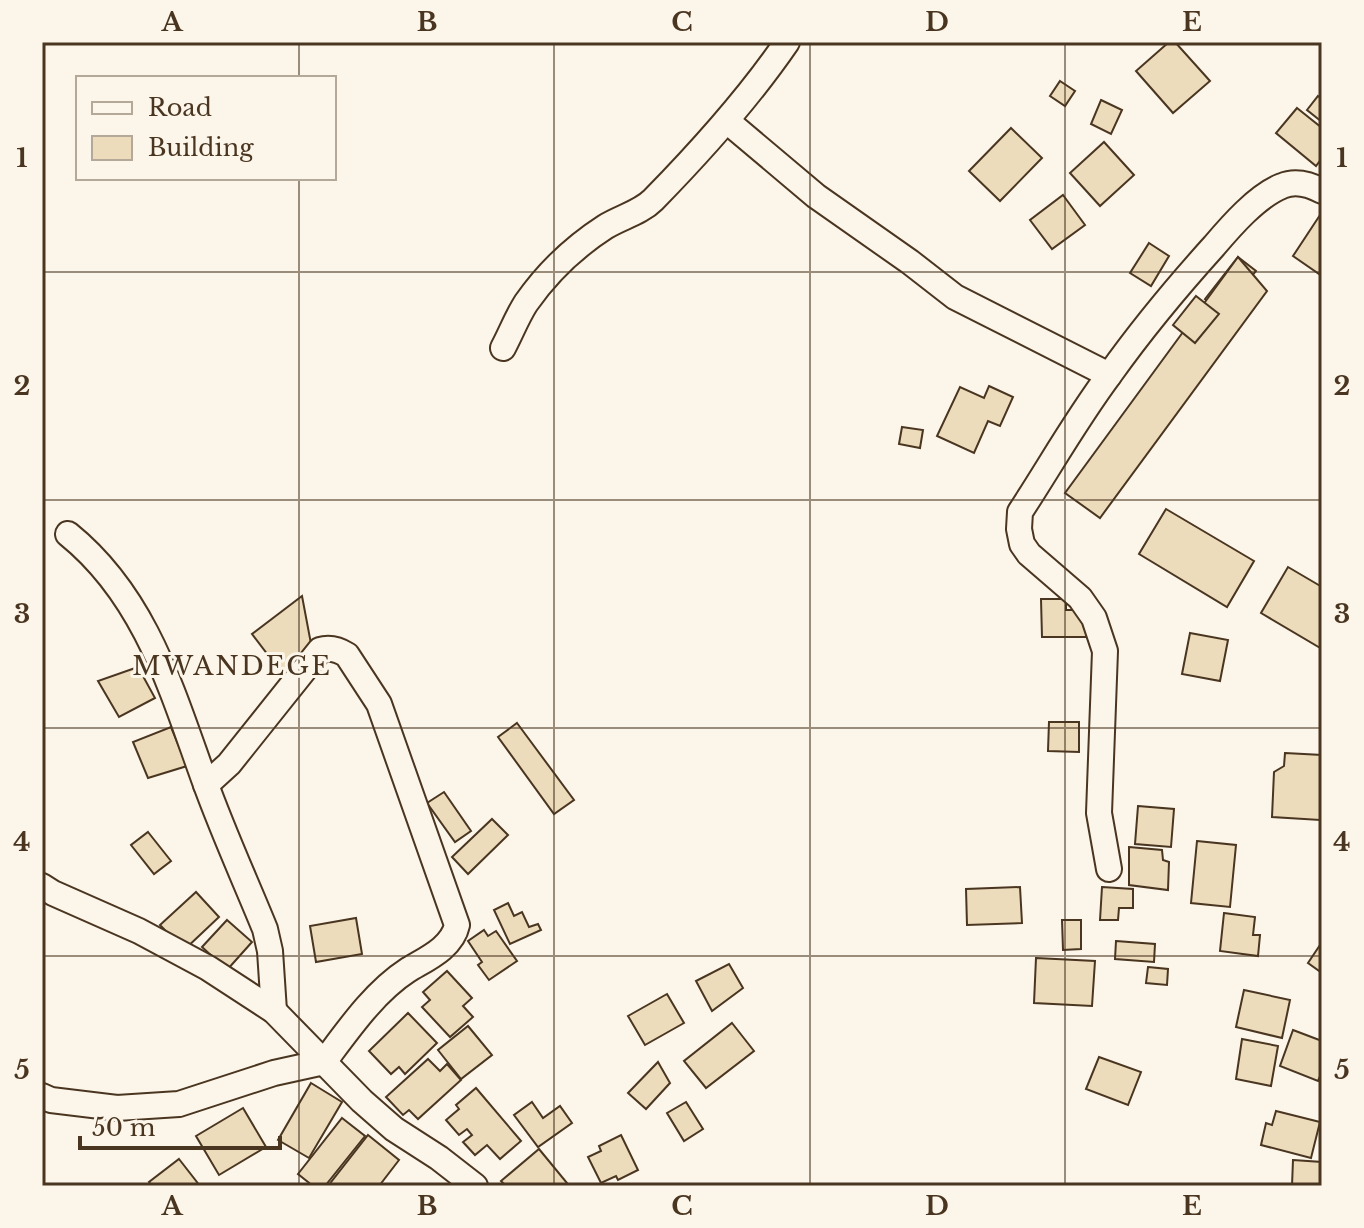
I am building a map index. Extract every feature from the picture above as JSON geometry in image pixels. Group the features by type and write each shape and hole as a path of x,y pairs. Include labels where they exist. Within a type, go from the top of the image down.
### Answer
{"street":[{"path":"503,348 524,305 553,269 585,240 614,221 648,205 727,121 787,42"},
{"path":"727,121 816,196 955,297 1109,375"},
{"path":"1109,869 1099,813 1105,651 1094,618 1080,598 1029,554 1022,544 1020,512 1109,375 1190,272 1231,227 1264,196 1281,186 1297,182 1322,191"},
{"path":"68,534 108,572 128,601 151,642 175,696 206,785 265,929 270,951 274,1011"},
{"path":"42,1096 51,1100 117,1108 179,1104 274,1073 324,1062 379,994 403,973 442,949 454,934 457,925 379,704 347,655 327,648 320,650 229,764 206,785"},
{"path":"42,886 139,931 208,968 274,1011 362,1101 394,1129 475,1186"}],"building":[{"path":"1169,42 1175,42 1210,81 1173,113 1136,71"},
{"path":"1060,81 1075,91 1065,106 1050,96"},
{"path":"1318,96 1322,99 1322,122 1307,110"},
{"path":"1101,100 1122,110 1111,134 1091,124"},
{"path":"1297,108 1322,128 1322,158 1316,166 1276,133"},
{"path":"1011,128 1042,158 1000,201 969,171"},
{"path":"1104,142 1134,175 1100,206 1070,173"},
{"path":"1063,195 1085,225 1052,249 1030,220"},
{"path":"1322,212 1322,276 1293,256"},
{"path":"1149,243 1169,256 1151,286 1130,273"},
{"path":"1238,257 1256,271 1222,313 1205,299"},
{"path":"1238,257 1267,291 1100,518 1065,493"},
{"path":"1196,296 1219,314 1195,343 1173,325"},
{"path":"989,386 1013,397 1000,426 988,421 974,453 937,436 960,387 984,398"},
{"path":"902,427 923,430 920,448 899,444"},
{"path":"1166,509 1254,561 1227,607 1139,554"},
{"path":"1288,567 1322,587 1322,649 1261,613"},
{"path":"302,596 312,649 281,672 252,634"},
{"path":"1041,599 1066,599 1066,610 1080,610 1080,620 1087,620 1088,637 1042,637"},
{"path":"1190,633 1228,640 1220,681 1182,674"},
{"path":"138,667 155,698 119,717 98,681"},
{"path":"1049,722 1079,722 1079,752 1048,751"},
{"path":"517,723 574,800 554,814 498,737"},
{"path":"171,727 187,766 148,778 133,742"},
{"path":"1285,753 1322,755 1320,820 1272,817 1274,772 1284,766"},
{"path":"444,792 471,831 455,842 427,803"},
{"path":"1138,806 1174,809 1171,847 1135,844"},
{"path":"492,819 508,835 468,874 452,857"},
{"path":"148,832 171,861 154,874 131,845"},
{"path":"1197,841 1236,845 1230,907 1191,903"},
{"path":"1129,847 1162,850 1163,860 1169,862 1168,890 1129,885"},
{"path":"1020,887 1022,923 967,925 966,889"},
{"path":"1102,887 1133,889 1133,908 1119,908 1118,920 1100,920"},
{"path":"196,892 219,917 184,950 160,925"},
{"path":"508,903 514,916 522,912 529,927 538,924 541,930 510,944 494,910"},
{"path":"1224,913 1255,917 1253,935 1260,935 1258,956 1220,951"},
{"path":"356,918 362,954 316,962 310,926"},
{"path":"227,920 252,942 227,970 202,947"},
{"path":"1062,920 1081,920 1081,949 1063,950"},
{"path":"484,930 488,936 496,931 517,961 489,980 478,965 482,962 468,941"},
{"path":"1116,941 1155,944 1154,962 1115,959"},
{"path":"1322,942 1322,973 1308,963"},
{"path":"1036,958 1095,961 1092,1006 1034,1003"},
{"path":"729,964 743,988 712,1011 696,981"},
{"path":"1148,967 1168,969 1167,985 1146,983"},
{"path":"447,971 472,998 463,1006 473,1017 450,1037 422,1007 430,1000 423,992"},
{"path":"1244,990 1290,1000 1282,1038 1236,1027"},
{"path":"667,994 684,1023 645,1045 628,1016"},
{"path":"408,1013 437,1043 405,1074 399,1067 391,1074 369,1051"},
{"path":"732,1023 754,1051 706,1088 684,1061"},
{"path":"468,1026 492,1055 461,1079 438,1050"},
{"path":"1293,1030 1322,1041 1322,1071 1318,1081 1280,1066"},
{"path":"1242,1039 1278,1046 1271,1086 1236,1079"},
{"path":"1099,1057 1141,1072 1128,1105 1086,1089"},
{"path":"428,1059 440,1071 447,1064 461,1080 418,1119 409,1110 403,1115 386,1097"},
{"path":"658,1062 670,1083 646,1109 628,1093"},
{"path":"311,1083 342,1102 309,1158 278,1140"},
{"path":"476,1088 521,1141 500,1159 487,1145 475,1155 463,1142 472,1135 467,1129 459,1135 446,1120 459,1109 456,1105"},
{"path":"532,1102 543,1118 560,1106 572,1123 538,1147 514,1115"},
{"path":"686,1102 703,1129 684,1141 667,1113"},
{"path":"243,1108 266,1147 219,1175 196,1136"},
{"path":"1276,1111 1320,1122 1311,1158 1261,1145 1266,1123 1272,1125"},
{"path":"342,1118 365,1136 325,1186 313,1186 298,1174"},
{"path":"368,1135 399,1160 379,1186 328,1186"},
{"path":"621,1135 638,1170 618,1180 616,1176 601,1183 588,1157 601,1151 599,1146"},
{"path":"539,1149 567,1183 562,1186 506,1186 501,1181"},
{"path":"179,1159 200,1186 152,1186 149,1182"},
{"path":"1293,1160 1322,1162 1322,1186 1292,1186"}],"district":[{"name":"MWANDEGE","path":"232,666"}]}
